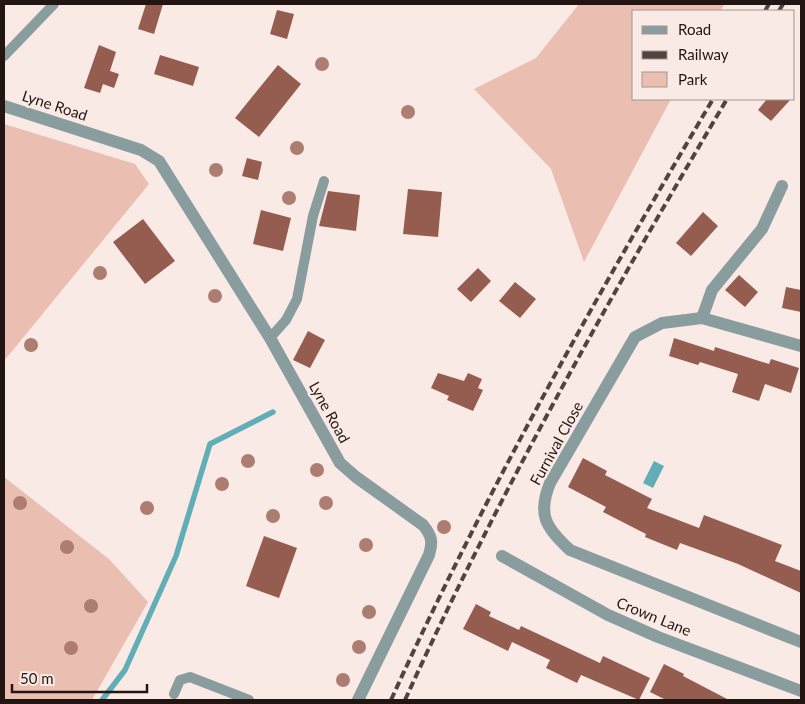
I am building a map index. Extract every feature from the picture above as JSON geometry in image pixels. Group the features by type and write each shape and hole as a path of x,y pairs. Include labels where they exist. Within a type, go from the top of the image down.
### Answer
{"street":[{"name":"Lyne Road","path":"4,106 141,150 159,161 270,338 340,463 356,477 423,525 431,534 432,545 429,556 358,700"},
{"path":"702,318 712,290 762,229 782,186"},
{"name":"Furnival Close","path":"801,346 702,318 662,323 635,337 550,483 543,510 546,522 564,544 589,559 801,642"},
{"name":"Crown Lane","path":"502,556 608,615 801,691"}],"lane":[{"path":"4,56 54,4"},
{"path":"270,338 286,320 296,299 313,216 324,181"},
{"path":"174,694 180,680 190,677 249,700"}],"green space":[{"path":"579,4 725,4 721,10 632,10 632,100 670,100 584,262 551,169 474,89 536,58"},
{"path":"4,124 135,164 149,184 4,361"},
{"path":"4,477 109,559 148,602 92,700 4,700"}],"water":[{"path":"654,461 664,466 653,488 643,483"}],"building":[{"path":"146,4 163,4 154,34 138,29"},
{"path":"277,10 294,14 287,39 270,34"},
{"path":"99,45 116,52 110,71 119,74 114,88 103,84 100,93 84,88"},
{"path":"160,55 199,67 193,86 154,74"},
{"path":"278,65 301,84 259,137 235,118"},
{"path":"766,100 790,100 771,121 758,110"},
{"path":"247,158 262,162 258,180 242,176"},
{"path":"408,189 442,192 438,237 403,234"},
{"path":"328,191 360,195 356,231 319,226"},
{"path":"261,210 291,218 283,251 253,244"},
{"path":"703,212 718,226 691,256 676,243"},
{"path":"143,219 175,261 145,284 113,242"},
{"path":"478,268 491,281 471,302 457,289"},
{"path":"739,275 758,292 745,307 725,290"},
{"path":"515,282 536,299 520,318 499,301"},
{"path":"786,287 801,290 801,312 782,308"},
{"path":"308,331 325,340 310,368 293,360"},
{"path":"674,338 714,351 715,347 769,364 771,359 799,368 791,393 765,384 759,401 732,392 738,374 700,362 698,365 669,356"},
{"path":"438,373 464,381 468,373 482,379 478,388 483,390 473,411 447,400 449,396 431,388"},
{"path":"583,458 607,471 605,475 652,499 647,508 699,528 704,515 782,545 775,561 801,571 801,593 738,564 680,543 677,550 645,537 646,534 603,512 606,507 568,487"},
{"path":"264,536 297,548 279,598 246,586"},
{"path":"476,604 491,612 489,616 519,630 521,626 600,663 603,656 650,678 639,700 581,675 577,683 546,668 550,660 512,642 508,651 463,629"},
{"path":"664,664 729,700 666,700 650,692"}],"waterway":[{"path":"102,700 125,670 176,556 210,444 273,412"}],"railway":[{"path":"766,10 769,4"},
{"path":"780,10 783,4"},
{"path":"391,700 465,546 544,395 627,246 712,100"},
{"path":"405,700 479,546 558,395 641,246 726,100"}]}
